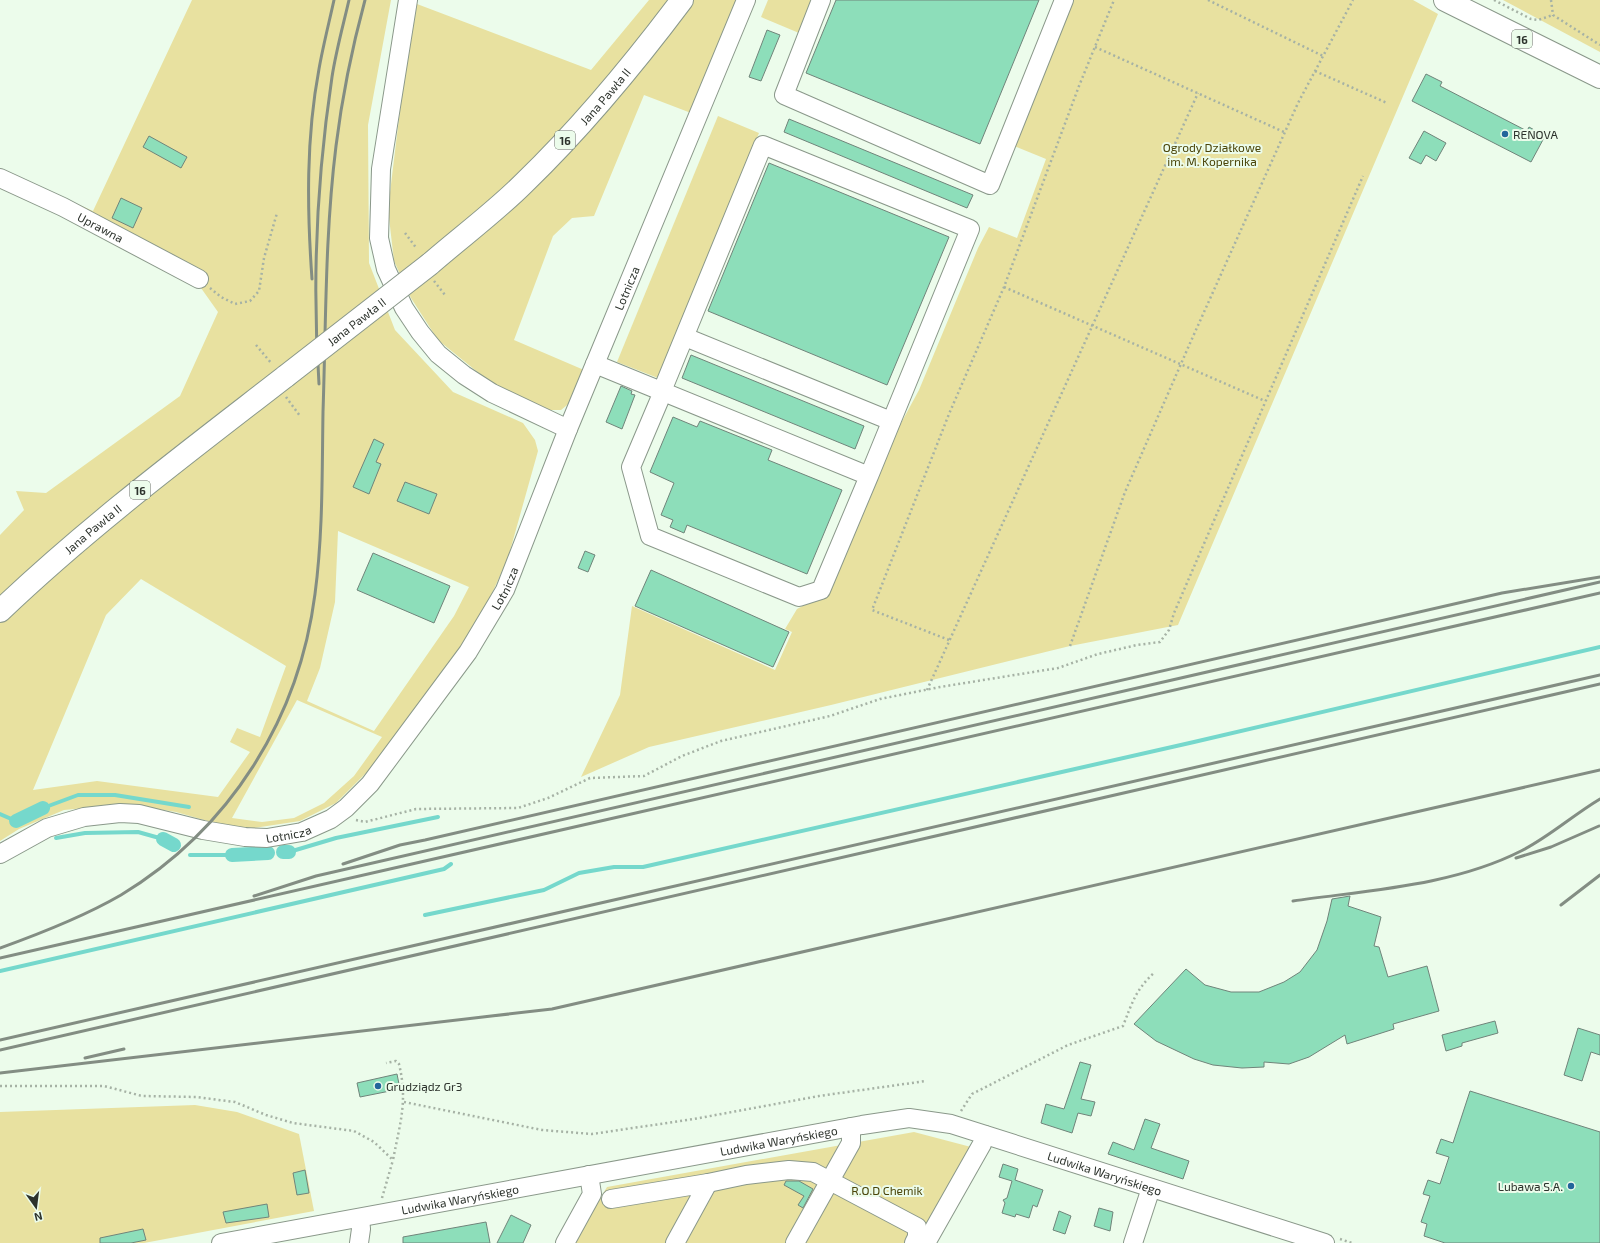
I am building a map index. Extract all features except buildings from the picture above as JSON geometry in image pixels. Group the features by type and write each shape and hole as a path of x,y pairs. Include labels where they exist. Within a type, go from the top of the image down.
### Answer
{"main road":[{"name":"Jana Pawła II","path":"0,611 98,523 280,378 427,264 529,178 580,124 634,63 682,0"},
{"name":"16","path":"1445,0 1600,77"}],"street":[{"path":"408,0 380,169 379,238 386,269 404,308 420,332 438,354 464,375 492,393 568,429"},
{"name":"Lotnicza","path":"0,854 47,828 102,814 139,814 226,835 266,838 302,832 331,819 346,808 370,784 468,652 505,590 568,429 746,0"},
{"path":"821,0 784,95 990,185 1064,0"},
{"path":"763,145 970,229 892,421 820,590 799,597 650,536 631,467 685,337 763,145"},
{"name":"Uprawna","path":"0,178 63,207 199,279"},
{"path":"685,337 892,421"},
{"path":"595,364 869,476"},
{"name":"Ludwika Waryńskiego","path":"222,1243 851,1127 909,1118 951,1124 1325,1243"},
{"path":"795,1243 851,1143 851,1127"},
{"path":"926,1243 982,1144 985,1135"},
{"path":"611,1199 708,1183 746,1175 788,1170 813,1172 917,1227 917,1238 914,1243"},
{"path":"565,1243 592,1194 589,1175"},
{"path":"675,1243 708,1183"},
{"path":"1133,1243 1151,1188"},
{"path":"359,1243 361,1229 360,1218"}],"path":[{"path":"949,640 872,610 949,414 1004,287 1078,86 1114,0"},
{"path":"1208,0 1323,56"},
{"path":"1070,646 1125,492 1181,364 1284,132 1353,0"},
{"path":"1494,0 1531,19 1538,20 1553,15"},
{"path":"1551,0 1553,15 1572,29 1600,45"},
{"path":"1095,47 1284,132"},
{"path":"1315,71 1387,103"},
{"path":"927,690 1198,94"},
{"path":"346,808 358,822 365,822 416,809 518,808 548,798 590,778 644,776 682,756 721,740 782,728 830,716 880,699 1058,668 1129,646 1160,642 1169,630 1174,613 1363,176"},
{"path":"199,279 221,298 235,304 250,300 258,291 264,258 277,213"},
{"path":"405,234 427,264 445,295"},
{"path":"1004,287 1265,401"},
{"path":"256,345 280,378 300,416"},
{"path":"951,1124 972,1094 1068,1045 1123,1026 1132,1001 1143,983 1155,972"},
{"path":"383,1213 382,1200 393,1160 404,1102 404,1082 399,1064 396,1061 386,1063"},
{"path":"404,1102 542,1130 592,1134 694,1119 819,1096 926,1082"},
{"path":"0,1086 104,1086 142,1096 196,1097 235,1102 266,1115 293,1123 354,1131 374,1142 393,1160"}],"green space":[{"path":"192,0 391,0 368,125 369,263 395,330 453,392 523,423 535,440 538,451 508,558 480,620 369,770 336,803 300,821 254,828 225,826 176,812 126,804 64,810 19,829 0,841 0,535 24,510 16,491 46,493 180,396 218,312 201,288 0,169 93,211","holes":["338,531 469,587 454,616 374,731 307,701 320,668 335,602","141,579 286,666 260,737 237,728 230,742 250,752 218,797 97,781 33,790 106,615","297,700 382,737 354,776 324,803 294,818 262,822 232,818"]},
{"path":"649,0 737,0 691,113 644,95 594,216 572,218 553,236 514,340 584,370 572,401 561,410 549,410 491,383 438,340 411,298 394,261 388,209 401,102 417,4 591,70"},
{"path":"768,0 813,0 799,33 761,17"},
{"name":"Ogrody Działkowe im. M. Kopernika","path":"1073,0 1413,0 1438,14 1178,625 1070,646 831,705 649,747 581,777 620,695 632,606 775,670 792,632 785,629 797,609 825,594 887,449 919,390 978,248 989,227 1017,238 1046,159 1014,146"},
{"path":"1503,0 1600,0 1600,52"},
{"path":"718,116 759,133 658,378 617,362"},
{"path":"195,1105 237,1112 299,1134 314,1211 144,1243 0,1243 0,1112"},
{"name":"R.O.D Chemik","path":"914,1132 971,1147 917,1243 574,1243 607,1187"}],"waterway":[{"path":"425,915 544,890 579,873 614,867 643,867 1194,742 1600,647"},
{"path":"43,808 78,795 115,795 189,807"},
{"path":"16,821 43,808"},
{"path":"0,814 16,821"},
{"path":"289,852 336,838 438,817"},
{"path":"56,838 85,833 138,832 163,839"},
{"path":"163,839 174,845"},
{"path":"283,852 289,852"},
{"path":"232,855 268,853"},
{"path":"190,855 232,855"},
{"path":"0,971 444,869 451,864"}],"railway":[{"path":"312,279 309,226 309,174 312,121 319,69 334,0"},
{"path":"319,384 316,307 319,191 332,77 349,0"},
{"path":"0,948 62,924 121,895 160,868 195,838 226,804 253,767 275,727 293,684 307,640 318,571 322,503 326,279 332,179 344,91 365,0"},
{"path":"343,864 400,845 1502,593 1600,577"},
{"path":"254,896 316,876 1600,582"},
{"path":"0,958 1600,593"},
{"path":"0,1040 1600,675"},
{"path":"0,1050 1600,684"},
{"path":"0,1073 552,1009 1600,770"},
{"path":"1293,901 1410,885 1467,872 1495,863 1521,851 1551,833 1600,799"},
{"path":"1516,858 1551,847 1599,826"},
{"path":"1561,905 1600,875"},
{"path":"85,1058 124,1049"}],"place":[{"name":"RENOVA","path":"1505,134"},
{"name":"Grudziądz Gr3","path":"378,1086"},
{"name":"Lubawa S.A.","path":"1571,1186"}]}
